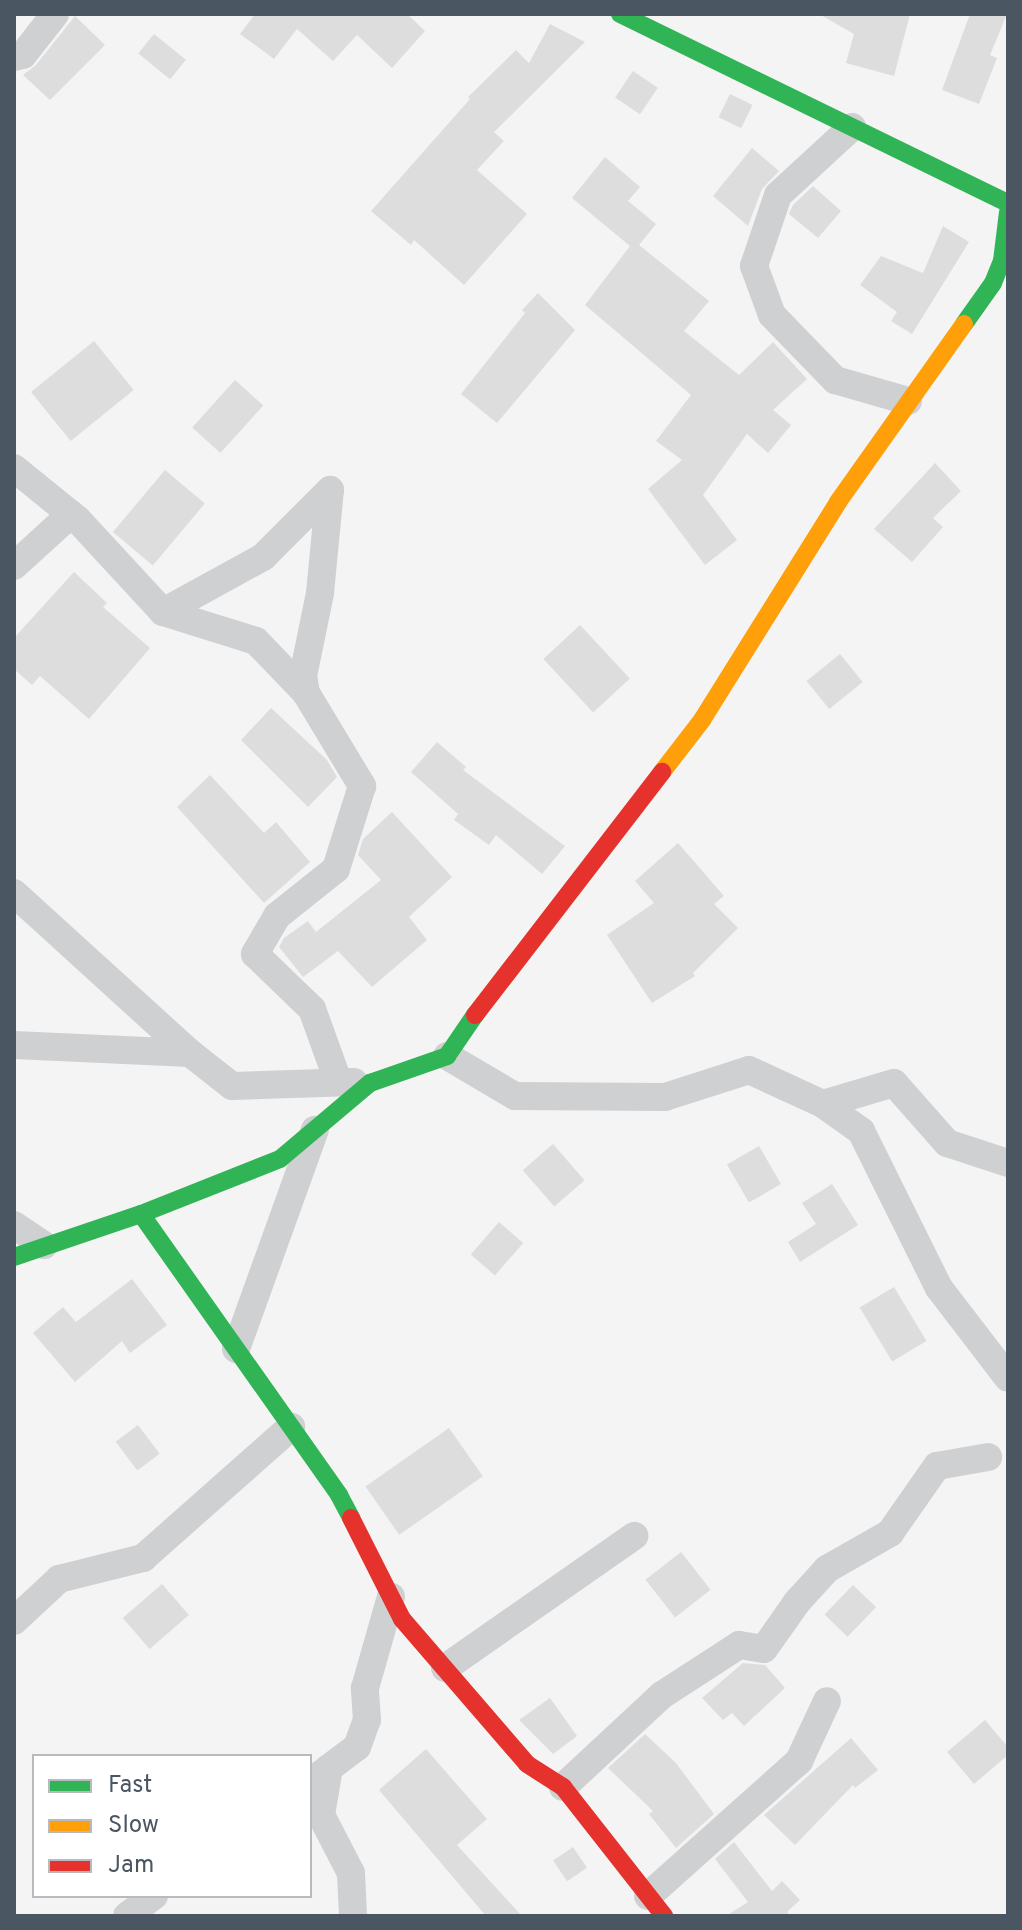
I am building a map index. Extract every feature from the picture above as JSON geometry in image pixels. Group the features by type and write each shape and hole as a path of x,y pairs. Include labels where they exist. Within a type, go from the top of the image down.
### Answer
{"street":[{"path":"14,57 23,55 55,14"},
{"path":"620,14 1008,203"},
{"path":"852,127 778,195 754,266 772,315 835,380 908,401"},
{"path":"14,1257 141,1214 280,1159 370,1083 447,1056 475,1014 702,720 838,502 993,283 1002,261 1008,212"},
{"path":"14,468 71,514 163,612 256,641 306,693 362,786 336,869 277,916 255,954 312,1009 338,1081"},
{"path":"163,612 263,557 330,490 320,593 303,676 306,693"},
{"path":"14,566 71,514"},
{"path":"14,893 190,1053 232,1086 338,1081 370,1083"},
{"path":"14,1045 190,1053"},
{"path":"447,1056 515,1096 665,1097 749,1070 823,1104 861,1131 939,1288 1008,1378"},
{"path":"823,1104 894,1083 947,1143 1008,1163"},
{"path":"236,1349 316,1126"},
{"path":"141,1214 339,1495 402,1619 527,1764 563,1787 656,1906 799,1761 827,1701"},
{"path":"14,1225 44,1245"},
{"path":"14,1621 59,1579 143,1558 291,1427"},
{"path":"563,1787 662,1695 739,1645 764,1649 797,1602 827,1569 890,1533 937,1466 988,1457"},
{"path":"445,1668 634,1536"},
{"path":"353,1916 351,1873 321,1815 319,1775 357,1747 367,1720 365,1688 391,1597"},
{"path":"127,1916 151,1898"}],"building":[{"path":"255,14 407,14 425,31 392,68 357,35 333,61 297,29 274,59 240,34"},
{"path":"819,14 910,14 894,76 846,63 854,34"},
{"path":"970,14 1007,14 990,55 997,58 979,104 942,90"},
{"path":"75,16 105,45 50,100 23,75 36,65"},
{"path":"550,24 585,42 494,132 504,141 477,170 527,214 464,285 414,240 411,245 371,211 470,99 468,97 516,50 529,63"},
{"path":"154,34 186,60 170,79 138,53"},
{"path":"633,71 658,88 640,114 615,98"},
{"path":"730,94 752,105 741,128 719,117"},
{"path":"752,148 779,171 762,189 748,226 713,196"},
{"path":"605,157 640,187 628,201 656,224 639,245 709,301 684,331 739,375 773,342 807,379 773,410 791,425 768,453 747,434 703,495 737,540 705,565 648,489 682,460 656,441 691,395 585,305 630,246 572,198"},
{"path":"813,186 841,211 818,238 789,214 793,205"},
{"path":"943,226 969,242 912,334 891,321 897,312 860,285 881,256 923,273"},
{"path":"538,293 575,330 497,423 461,394 525,313 522,310"},
{"path":"94,341 134,390 71,441 31,392"},
{"path":"235,380 263,405 220,453 192,428"},
{"path":"935,463 961,491 933,518 943,527 912,562 874,529"},
{"path":"165,470 205,503 153,565 113,532"},
{"path":"74,572 107,603 103,607 150,648 89,719 40,676 32,685 14,669 14,638"},
{"path":"580,625 630,678 593,712 543,659"},
{"path":"840,654 863,682 829,709 807,681"},
{"path":"271,708 327,760 337,777 308,807 241,740"},
{"path":"437,742 466,767 463,770 565,846 542,874 496,835 489,845 454,820 458,814 411,772"},
{"path":"210,775 264,833 276,822 310,862 264,903 177,807"},
{"path":"392,812 452,877 409,917 427,940 372,987 338,951 303,977 279,947 284,938 308,921 316,932 381,880 358,855 363,839"},
{"path":"678,843 724,896 714,904 738,928 693,973 695,976 652,1003 607,935 654,903 635,881"},
{"path":"553,1144 584,1180 554,1206 523,1170"},
{"path":"759,1146 781,1184 749,1203 727,1164"},
{"path":"832,1184 858,1225 800,1262 788,1242 816,1224 802,1203"},
{"path":"499,1222 523,1243 495,1275 471,1254"},
{"path":"132,1279 167,1325 130,1353 122,1341 75,1382 33,1333 63,1307 76,1322"},
{"path":"894,1287 926,1341 892,1362 860,1308"},
{"path":"138,1425 160,1454 137,1471 116,1442"},
{"path":"449,1428 483,1476 399,1535 365,1487"},
{"path":"681,1552 711,1590 675,1618 646,1580"},
{"path":"162,1584 189,1615 150,1649 123,1618"},
{"path":"853,1585 876,1607 848,1637 825,1614"},
{"path":"743,1663 765,1665 785,1688 744,1726 732,1713 723,1720 702,1698"},
{"path":"550,1698 577,1736 553,1754 519,1720"},
{"path":"985,1720 1008,1747 1008,1755 974,1784 947,1752"},
{"path":"645,1734 676,1763 714,1814 676,1848 649,1814 653,1811 608,1768"},
{"path":"851,1738 878,1770 855,1788 853,1785 795,1845 764,1815"},
{"path":"426,1749 487,1819 457,1845 522,1916 486,1916 379,1790"},
{"path":"734,1842 772,1891 782,1881 800,1900 787,1912 790,1916 726,1916 748,1902 715,1859"},
{"path":"573,1847 587,1868 567,1881 553,1860"}],"traffic: fast":[{"path":"620,14 1008,203"},
{"path":"964,324 993,283 1002,261 1008,212"},
{"path":"14,1257 141,1214 280,1159 370,1083 447,1056 475,1015"},
{"path":"141,1214 339,1495 351,1518"}],"traffic: slow":[{"path":"662,772 702,720 838,502 964,324"}],"traffic: jam":[{"path":"475,1015 662,772"},
{"path":"351,1518 402,1619 527,1764 563,1787 664,1916"}]}
